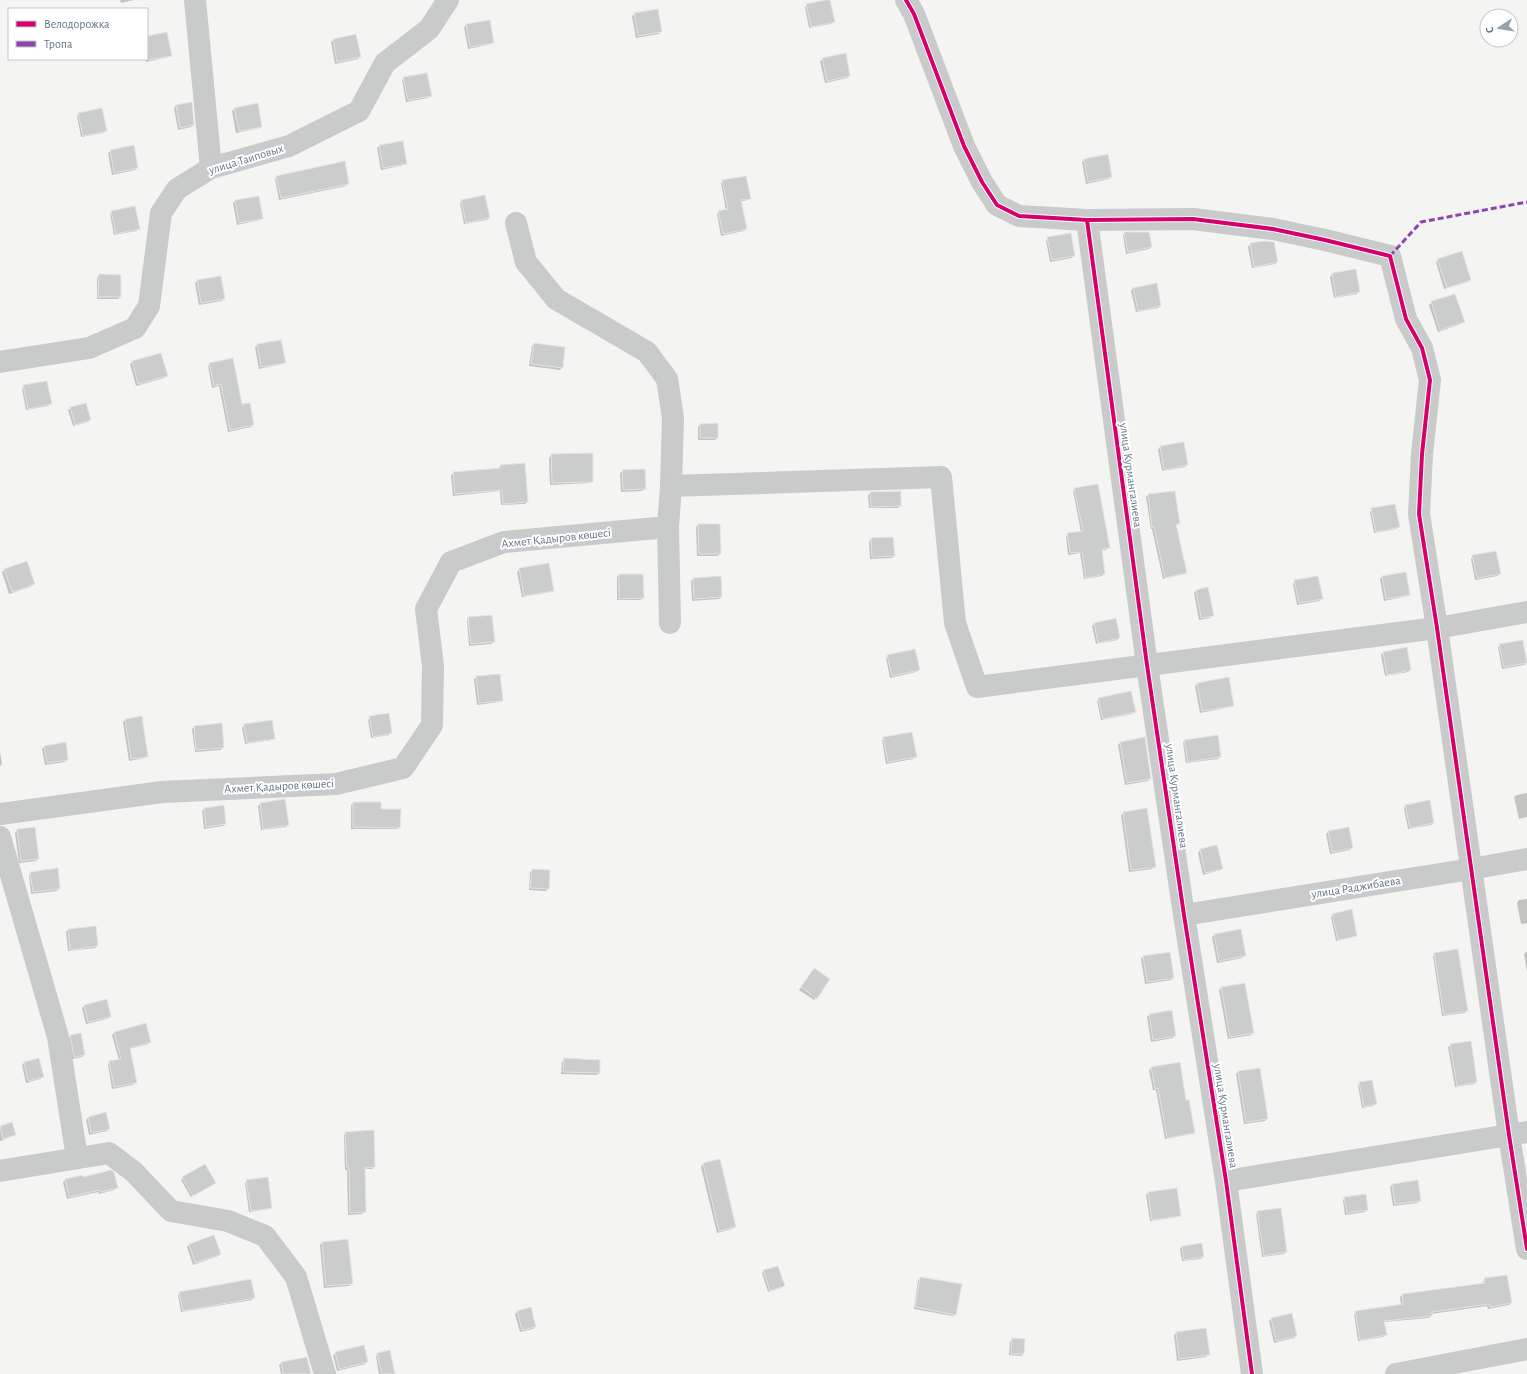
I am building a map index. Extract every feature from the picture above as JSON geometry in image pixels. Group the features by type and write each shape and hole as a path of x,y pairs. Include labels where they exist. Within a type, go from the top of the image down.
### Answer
{"street":[{"path":"196,0 211,168"},
{"name":"улица Таиповых","path":"0,362 88,348 135,328 149,306 161,213 177,189 211,168 289,146 359,111 385,62 429,29 448,0"},
{"path":"906,0 914,14 964,146 982,182 997,205 1019,216 1087,220 1193,219 1273,229 1390,256 1406,319 1422,348 1430,380 1422,454 1419,514 1437,628 1471,869 1518,1134 1527,1250"},
{"name":"улица Курмангалиева","path":"1087,220 1148,666 1184,915 1226,1181 1252,1374"},
{"path":"516,223 526,262 556,299 647,352 667,379 673,418 668,527 670,623"},
{"path":"671,486 941,477 955,623 977,687 1437,628 1527,612"},
{"name":"Ахмет Қадыров көшесі","path":"0,814 162,792 336,784 403,768 432,725 433,666 426,609 451,562 504,542 668,527"},
{"path":"0,837 58,1037 77,1158"},
{"name":"улица Раджибаева","path":"1184,915 1527,859"},
{"path":"1226,1181 1518,1134"},
{"path":"0,1171 109,1153 134,1172 171,1211 228,1221 265,1236 296,1277 325,1374"},
{"path":"1396,1374 1527,1348"}],"building":[{"path":"830,0 835,22 811,27 806,4"},
{"path":"658,9 662,32 638,36 634,13"},
{"path":"490,20 494,43 470,47 466,24"},
{"path":"167,32 172,56 148,60 148,36"},
{"path":"356,34 361,57 337,62 333,39"},
{"path":"846,53 850,76 827,81 822,58"},
{"path":"427,73 432,96 408,100 403,77"},
{"path":"192,102 194,125 180,128 176,105"},
{"path":"258,103 262,127 239,131 234,108"},
{"path":"102,108 107,131 83,136 78,113"},
{"path":"403,141 407,164 383,168 379,145"},
{"path":"134,145 138,168 114,173 110,150"},
{"path":"1108,154 1112,177 1088,182 1084,159"},
{"path":"345,161 349,184 281,198 276,176"},
{"path":"746,176 751,199 741,200 747,229 723,234 718,211 728,209 722,180"},
{"path":"485,195 490,218 466,223 461,200"},
{"path":"259,196 263,219 239,223 235,200"},
{"path":"135,206 140,229 116,234 111,211"},
{"path":"1124,232 1149,232 1152,247 1128,252"},
{"path":"1071,233 1075,256 1052,260 1047,237"},
{"path":"1265,241 1274,242 1278,262 1254,267 1250,243"},
{"path":"1462,251 1471,280 1447,288 1437,259"},
{"path":"1356,269 1360,292 1336,297 1332,273"},
{"path":"99,274 121,275 121,297 98,297"},
{"path":"221,276 225,299 201,303 197,280"},
{"path":"1157,283 1161,306 1138,311 1133,288"},
{"path":"1455,294 1465,322 1440,330 1431,301"},
{"path":"281,340 286,363 261,367 257,344"},
{"path":"534,343 565,347 563,368 531,364"},
{"path":"161,353 168,376 138,384 132,361"},
{"path":"233,358 242,404 250,403 254,425 230,430 221,384 214,386 209,363"},
{"path":"47,381 52,404 28,409 23,385"},
{"path":"86,403 91,420 75,425 70,407"},
{"path":"718,423 718,438 700,438 700,424"},
{"path":"1184,442 1188,465 1164,470 1160,446"},
{"path":"593,453 593,482 552,483 551,454"},
{"path":"525,463 528,502 503,504 502,490 455,494 453,472 500,468 500,465"},
{"path":"645,469 646,489 623,490 622,470"},
{"path":"1098,484 1110,548 1102,549 1105,574 1086,578 1082,552 1070,553 1067,533 1083,531 1074,488"},
{"path":"901,491 901,506 871,507 870,492"},
{"path":"1175,491 1180,524 1176,524 1187,573 1165,578 1154,527 1152,527 1148,494"},
{"path":"1395,504 1400,527 1376,532 1371,508"},
{"path":"698,524 720,524 721,554 699,554"},
{"path":"893,537 895,556 872,557 871,538"},
{"path":"1496,551 1501,574 1477,578 1472,555"},
{"path":"27,561 35,584 12,592 4,569"},
{"path":"549,563 554,591 524,596 519,568"},
{"path":"1406,572 1410,595 1386,599 1382,576"},
{"path":"619,574 643,574 644,598 619,599"},
{"path":"721,576 722,597 694,599 693,578"},
{"path":"1318,576 1323,599 1299,603 1294,580"},
{"path":"1208,587 1214,616 1201,618 1196,590"},
{"path":"492,615 495,642 471,644 468,617"},
{"path":"1116,618 1120,638 1098,643 1094,623"},
{"path":"1523,640 1527,663 1504,667 1499,644"},
{"path":"1407,647 1411,670 1387,675 1383,652"},
{"path":"915,649 920,670 892,676 887,655"},
{"path":"500,674 503,701 479,703 476,676"},
{"path":"1229,677 1234,706 1202,711 1197,683"},
{"path":"1131,691 1136,712 1103,719 1098,698"},
{"path":"389,713 392,733 373,737 369,716"},
{"path":"142,716 148,757 131,759 125,719"},
{"path":"272,720 275,739 247,743 244,724"},
{"path":"222,723 224,748 196,750 194,726"},
{"path":"912,732 917,757 888,762 883,737"},
{"path":"1218,735 1221,757 1188,762 1184,740"},
{"path":"1145,737 1151,779 1127,783 1120,742"},
{"path":"66,742 68,760 47,763 44,746"},
{"path":"285,799 289,825 263,829 260,803"},
{"path":"1430,800 1434,823 1410,828 1405,805"},
{"path":"353,802 381,802 381,809 401,809 400,828 353,827"},
{"path":"224,805 226,824 206,827 204,808"},
{"path":"1147,808 1156,867 1131,870 1123,812"},
{"path":"35,827 39,859 21,861 17,829"},
{"path":"1349,827 1353,848 1332,852 1328,831"},
{"path":"1217,845 1223,869 1205,873 1200,849"},
{"path":"58,868 60,889 33,892 30,872"},
{"path":"532,869 550,870 549,889 530,888"},
{"path":"1352,909 1357,936 1338,940 1332,914"},
{"path":"96,926 98,946 70,950 68,929"},
{"path":"1241,929 1246,956 1219,961 1214,934"},
{"path":"1458,949 1468,1011 1444,1015 1434,953"},
{"path":"1170,952 1174,978 1147,982 1143,956"},
{"path":"814,968 830,979 817,999 801,987"},
{"path":"1245,983 1254,1033 1230,1037 1221,987"},
{"path":"107,999 111,1017 88,1022 84,1005"},
{"path":"1172,1010 1176,1036 1153,1040 1149,1014"},
{"path":"146,1023 151,1042 130,1048 137,1083 114,1087 109,1061 121,1059 114,1032"},
{"path":"81,1033 85,1055 74,1057 70,1035"},
{"path":"1471,1041 1477,1082 1457,1086 1450,1044"},
{"path":"39,1058 44,1077 28,1081 24,1062"},
{"path":"564,1058 600,1060 600,1073 563,1072"},
{"path":"1180,1062 1186,1100 1189,1100 1195,1133 1167,1138 1158,1088 1155,1089 1151,1067"},
{"path":"1260,1068 1268,1119 1246,1122 1238,1071"},
{"path":"1372,1080 1377,1104 1364,1107 1359,1082"},
{"path":"106,1112 110,1129 91,1133 88,1117"},
{"path":"12,1122 16,1135 3,1139 0,1126"},
{"path":"374,1130 375,1167 365,1168 366,1212 350,1213 349,1168 347,1168 345,1132"},
{"path":"720,1159 736,1227 719,1231 703,1163"},
{"path":"205,1164 216,1183 193,1196 182,1177"},
{"path":"111,1170 114,1172 118,1188 101,1192 100,1190 69,1197 65,1179 83,1175 83,1177"},
{"path":"268,1177 272,1208 251,1211 246,1180"},
{"path":"1418,1180 1421,1201 1395,1204 1392,1184"},
{"path":"1177,1188 1181,1216 1152,1220 1148,1192"},
{"path":"1366,1194 1368,1210 1347,1213 1344,1197"},
{"path":"1281,1208 1287,1252 1264,1256 1257,1211"},
{"path":"214,1235 221,1254 195,1263 189,1244"},
{"path":"348,1239 353,1284 326,1286 322,1242"},
{"path":"1202,1243 1204,1257 1184,1260 1182,1246"},
{"path":"778,1266 785,1286 770,1291 763,1270"},
{"path":"1507,1275 1512,1303 1490,1307 1489,1304 1432,1312 1432,1316 1384,1321 1387,1335 1360,1340 1355,1311 1403,1304 1402,1294 1485,1283 1484,1278"},
{"path":"920,1277 962,1284 956,1315 915,1307"},
{"path":"251,1279 255,1298 183,1311 179,1292"},
{"path":"531,1307 536,1327 522,1330 517,1311"},
{"path":"1292,1313 1297,1336 1276,1341 1271,1318"},
{"path":"1206,1328 1210,1355 1179,1359 1176,1332"},
{"path":"1012,1338 1025,1339 1024,1354 1011,1354"},
{"path":"364,1345 368,1362 339,1369 335,1352"},
{"path":"390,1350 395,1374 382,1374 377,1353"},
{"path":"307,1357 311,1374 283,1374 281,1362"}],"marked path":[{"path":"1390,256 1421,222 1527,202"}],"cycle path":[{"path":"906,0 914,14 964,146 982,182 997,205 1019,216 1087,220 1193,219 1273,229 1390,256 1406,319 1422,348 1430,380 1422,454 1419,514 1437,628 1509,1135 1527,1249"},
{"path":"1087,220 1147,665 1184,915 1226,1181 1252,1374"}]}
